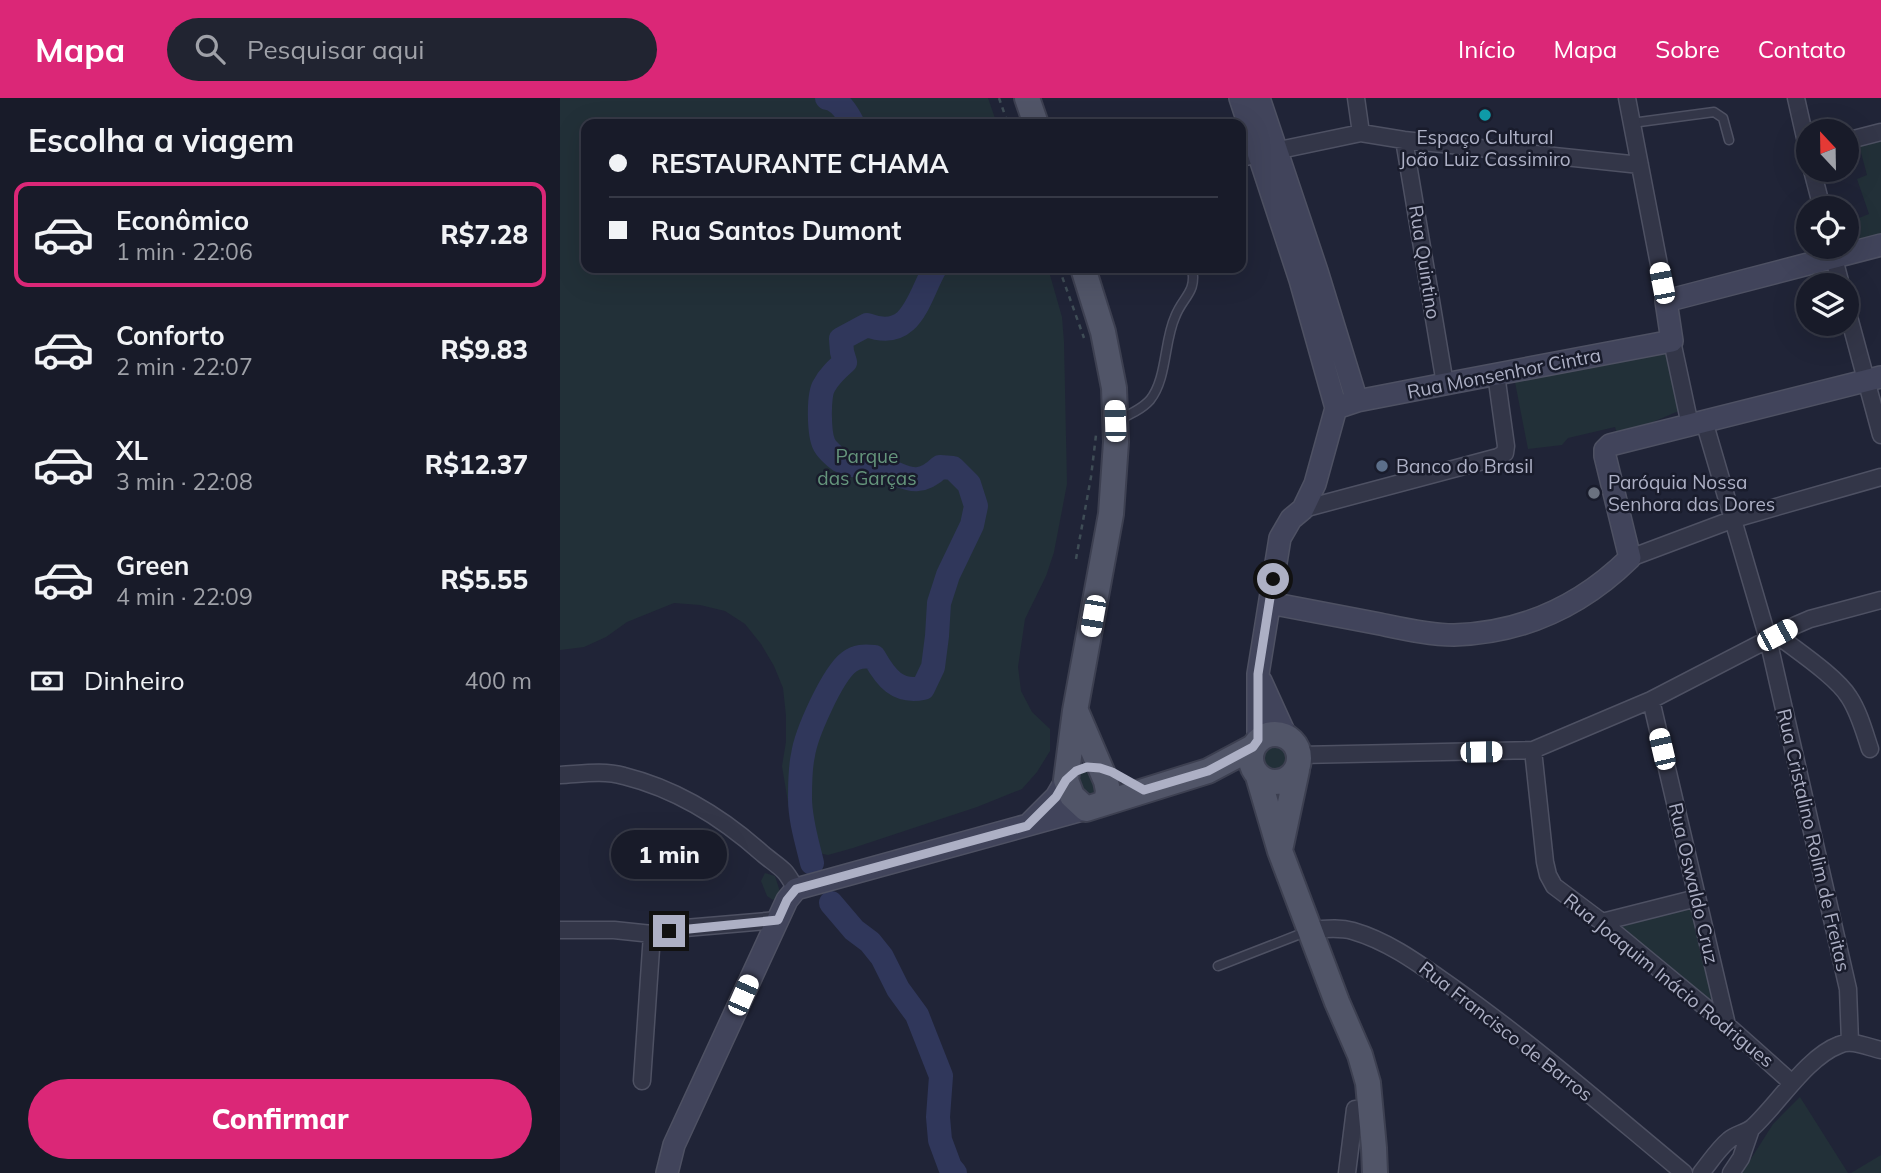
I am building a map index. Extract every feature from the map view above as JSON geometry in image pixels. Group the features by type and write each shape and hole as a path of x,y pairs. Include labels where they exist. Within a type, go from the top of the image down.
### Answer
{"main road":[{"path":"1027,98 1034,119"},
{"path":"1240,98 1258,154 1309,276 1347,405 1303,509 1291,519 1280,538 1258,674 1256,758 1280,850 1337,1002 1360,1055 1368,1083 1361,1167"},
{"path":"1258,154 1259,98"},
{"path":"1859,248 1881,245"},
{"path":"1672,341 1666,301 1808,259"},
{"path":"1085,273 1103,332 1114,388 1106,426 1116,442 1111,514 1075,710 1066,780 1072,796 1096,805"},
{"name":"Rua Monsenhor Cintra","path":"1347,405 1672,341"},
{"path":"1270,603 1451,635 1497,631 1531,621 1587,594 1630,558 1605,456 1605,450 1610,446 1873,379"},
{"path":"1258,674 1295,754 1280,850"},
{"path":"1075,710 1108,791 1096,805"},
{"path":"667,1173 674,1145 787,900 796,889 1027,826 1256,758 1272,734 1295,754"},
{"path":"1256,758 1272,783 1286,780 1295,754"},
{"path":"1027,826 1056,797 1066,780 1076,771 1087,767 1112,772 1144,790"},
{"path":"1337,1002 1355,1109 1361,1167"}],"street":[{"path":"1356,98 1361,133"},
{"path":"1628,98 1666,301"},
{"path":"1796,98 1801,119"},
{"path":"1859,138 1881,132"},
{"path":"1258,154 1361,133 1640,165"},
{"name":"Rua Quintino","path":"1404,139 1445,384"},
{"path":"1857,336 1873,379 1881,435"},
{"name":"Rua Cristalino Rolim de Freitas","path":"1672,341 1697,423 1734,519 1772,637 1848,989 1850,1042"},
{"path":"1303,509 1505,453 1496,374"},
{"path":"1630,558 1734,519 1881,477"},
{"path":"1295,754 1533,751 1651,700 1810,619 1881,600"},
{"path":"1772,637 1838,683 1857,712 1870,749"},
{"name":"Rua Oswaldo Cruz","path":"1651,700 1727,1025"},
{"name":"Rua Joaquim Inácio Rodrigues","path":"1533,751 1545,862 1554,886 1727,1025 1792,1083"},
{"path":"560,775 601,772 623,775 681,798 727,824 749,841 785,872 796,889"},
{"path":"1602,922 1697,898"},
{"path":"560,930 614,930 652,934 685,928 778,920"},
{"name":"Rua Francisco de Barros","path":"1311,930 1333,928 1353,931 1410,958 1478,1006 1684,1173"},
{"path":"642,1081 652,934"},
{"path":"1731,1173 1741,1158 1751,1129 1792,1083 1819,1058 1837,1045 1850,1042 1881,1050"},
{"path":"1701,1173 1722,1145 1751,1129"}],"lane":[{"path":"1632,123 1714,111 1723,118 1729,140"},
{"path":"1106,426 1134,412 1151,399 1162,374 1170,329 1194,282 1193,273"},
{"path":"1218,967 1311,930"}],"path":[{"path":"999,98 1006,119"},
{"path":"1061,273 1085,342"},
{"path":"1076,559 1091,477 1106,426"}],"green space":[{"name":"Parque das Garças","path":"560,98 988,98 995,119 581,119 581,273 1049,273 1062,317 1067,484 1054,552 1046,576 1025,619 1018,667 1021,691 1032,712 1050,729 1050,751 1037,772 1022,789 977,807 853,848 828,855 799,849 792,826 782,766 786,742 783,688 761,644 745,624 725,611 674,603 627,622 606,637 584,647 560,650"},
{"path":"1881,139 1881,237 1859,243 1859,218 1869,214 1858,182 1859,178 1867,175 1859,145"},
{"path":"1669,345 1681,410 1618,437 1615,427 1568,438 1562,445 1528,449 1514,377"},
{"path":"1272,745 1282,749 1286,759 1282,769 1272,773 1262,769 1258,759 1262,749"},
{"path":"1090,773 1097,788 1092,794 1085,796 1074,780 1079,774"},
{"path":"765,873 775,876 781,895 773,900 767,896 761,881"},
{"path":"1694,907 1714,997 1706,1002 1623,933 1621,927"},
{"path":"1800,1097 1848,1173 1742,1173 1773,1124"},
{"path":"1881,1155 1881,1173 1851,1173"}],"waterway":[{"path":"827,98 840,104 850,119"},
{"path":"812,863 801,814 800,776 805,746 814,720 842,669 852,660 861,657 874,657 888,677 899,686 923,688 933,667 939,603 948,575 972,525 976,506 969,484 953,468 940,467 923,478 915,479 885,469 849,464 839,460 829,450 824,444 821,432 822,391 826,382 845,362 841,339 867,325 882,329 904,322 918,304 933,273"},
{"path":"831,903 882,957 898,989 917,1015 941,1076 938,1117 940,1140 955,1173"}],"place":[{"name":"Espaço Cultural João Luiz Cassimiro","path":"1485,115"},
{"name":"Banco do Brasil","path":"1382,466"},
{"name":"Paróquia Nossa Senhora das Dores","path":"1594,493"}],"route":[{"path":"669,931 778,920 787,900 796,889 1027,826 1056,797 1066,780 1076,771 1087,767 1112,772 1144,790 1208,771 1253,747 1258,740 1258,674 1273,579"}]}
